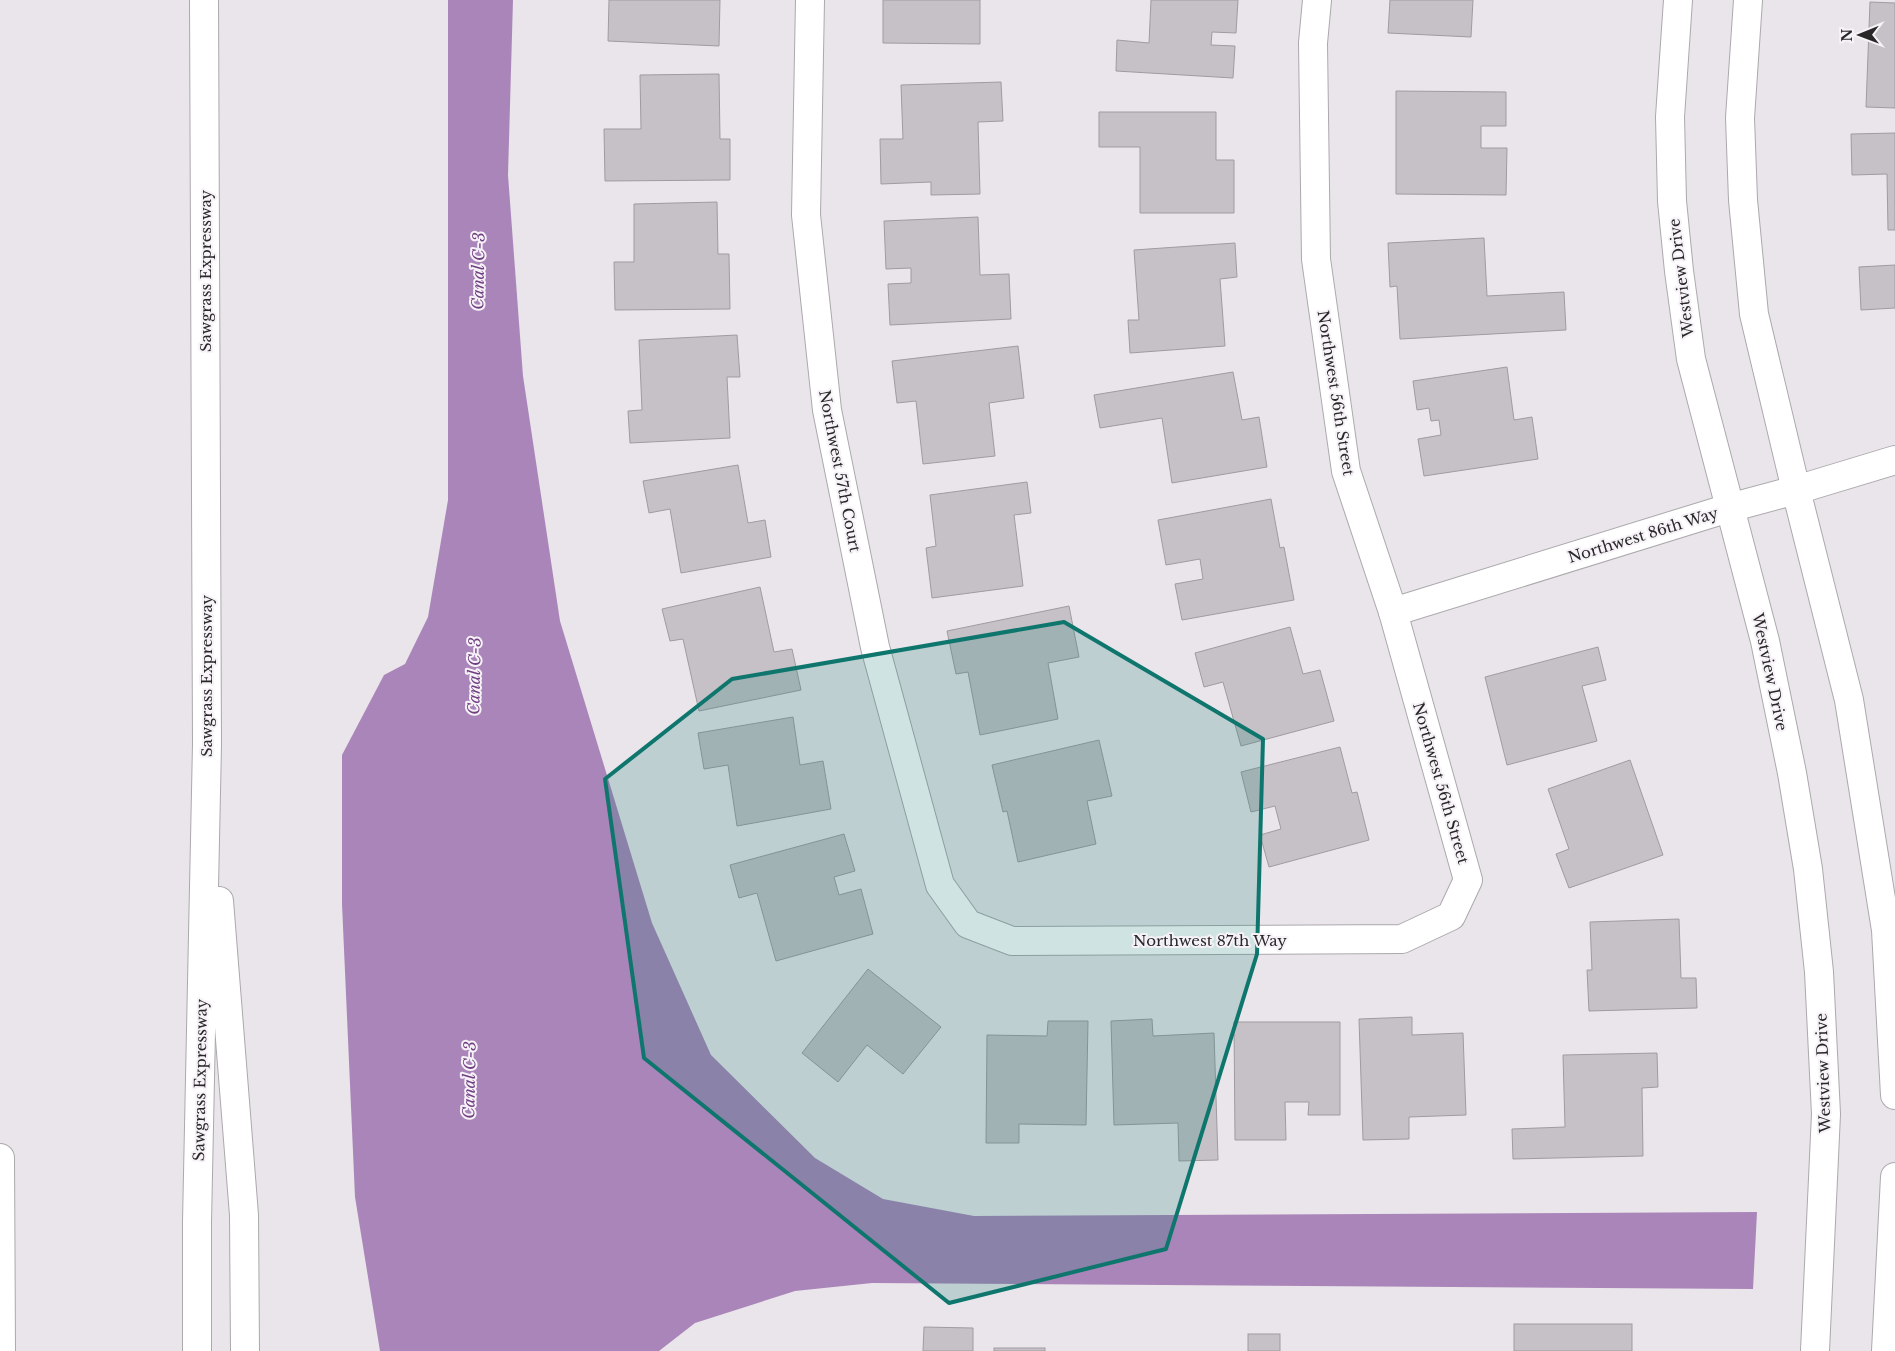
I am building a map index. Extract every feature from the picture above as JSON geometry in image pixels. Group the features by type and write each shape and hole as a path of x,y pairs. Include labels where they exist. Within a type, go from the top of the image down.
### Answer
{"main road":[{"name":"Sawgrass Expressway","path":"197,1351 197,1222 207,744 204,0"},
{"name":"Northwest 57th Court","path":"810,0 806,215 827,410 875,647 940,885 968,924"},
{"name":"Northwest 56th Street","path":"1318,0 1313,43 1316,259 1346,471 1393,612 1468,880 1451,916"},
{"name":"Westview Drive","path":"1678,0 1670,117 1672,201 1691,360 1765,641 1792,773 1808,869 1820,972 1826,1114 1815,1351"},
{"path":"1748,0 1740,118 1743,200 1754,314 1849,700 1886,930 1895,1094"},
{"name":"Northwest 86th Way","path":"1393,612 1729,508 1895,460"},
{"path":"207,744 244,1215 245,1351"},
{"name":"Northwest 87th Way","path":"968,924 1012,941 1402,938 1451,916"},
{"path":"0,1158 1,1351"},
{"path":"1886,1351 1895,1177"}],"highlighted area":[{"path":"1064,622 1263,739 1257,954 1166,1249 949,1303 644,1058 605,779 732,679"}],"water":[{"name":"Canal C-3","path":"448,0 513,0 508,175 523,376 560,621 652,923 711,1055 815,1158 883,1199 974,1216 1757,1212 1753,1289 872,1283 795,1291 695,1323 659,1351 380,1351 355,1197 342,904 342,755 384,675 405,664 428,617 448,500"}],"building":[{"path":"609,0 720,0 719,46 608,41"},
{"path":"883,0 980,0 980,44 883,43"},
{"path":"1151,0 1238,0 1236,33 1212,32 1211,45 1235,46 1233,78 1116,71 1117,40 1149,43"},
{"path":"1390,0 1473,0 1471,37 1388,33"},
{"path":"1870,2 1895,3 1895,108 1866,107"},
{"path":"719,74 720,139 730,139 730,180 605,181 604,129 641,129 640,75"},
{"path":"1001,82 1003,121 978,122 980,194 931,195 931,182 881,184 880,139 903,139 901,85"},
{"path":"1396,91 1506,92 1506,126 1481,126 1481,148 1507,148 1506,195 1396,194"},
{"path":"1099,112 1216,112 1216,160 1234,160 1234,213 1140,213 1140,147 1099,147"},
{"path":"1895,133 1895,230 1888,230 1887,174 1852,175 1851,134"},
{"path":"717,202 718,254 729,254 730,309 615,310 614,262 634,262 634,204"},
{"path":"978,217 980,275 1009,274 1011,319 890,325 888,284 911,283 911,268 886,269 884,221"},
{"path":"1484,238 1487,296 1564,292 1566,330 1400,339 1397,286 1390,287 1388,243"},
{"path":"1235,243 1237,277 1220,279 1225,346 1130,353 1128,320 1139,320 1134,250"},
{"path":"1895,265 1895,308 1861,310 1859,267"},
{"path":"737,335 740,377 727,377 730,438 630,443 628,411 642,410 639,340"},
{"path":"1018,346 1024,398 989,403 995,456 923,464 916,401 897,403 892,361"},
{"path":"1507,367 1514,420 1532,417 1538,459 1424,476 1418,439 1441,435 1439,420 1431,421 1429,408 1417,410 1413,381"},
{"path":"1233,372 1242,420 1259,417 1267,467 1172,483 1162,418 1100,428 1094,395"},
{"path":"738,465 748,523 765,520 771,557 681,573 670,509 649,513 643,481"},
{"path":"1027,482 1031,513 1014,515 1023,586 932,598 926,548 936,546 930,495"},
{"path":"1271,499 1280,548 1284,547 1294,600 1182,620 1175,584 1203,579 1200,559 1166,565 1158,520"},
{"path":"760,587 774,652 792,649 801,690 699,711 683,639 670,641 662,609"},
{"path":"1069,606 1079,657 1048,663 1058,719 980,735 968,672 956,674 947,631"},
{"path":"1290,627 1303,674 1320,670 1334,721 1241,746 1223,682 1204,687 1195,653"},
{"path":"1598,647 1606,680 1582,686 1597,741 1507,765 1485,677"},
{"path":"793,717 800,765 823,761 831,809 737,826 728,765 704,769 698,733"},
{"path":"1099,740 1112,796 1087,801 1096,844 1018,862 1007,811 1003,812 992,765"},
{"path":"1340,747 1352,793 1357,792 1369,840 1269,867 1260,835 1281,829 1275,806 1251,812 1241,772"},
{"path":"1630,760 1663,855 1569,888 1556,854 1569,849 1548,789"},
{"path":"844,834 855,871 834,877 839,895 861,889 873,934 776,961 757,893 739,898 730,865"},
{"path":"1679,919 1681,978 1696,978 1697,1008 1589,1011 1587,970 1592,970 1590,922"},
{"path":"868,969 941,1027 903,1074 867,1045 838,1082 802,1053"},
{"path":"1412,1017 1412,1035 1463,1033 1466,1115 1409,1117 1409,1139 1363,1140 1359,1019"},
{"path":"1152,1019 1153,1036 1214,1033 1218,1160 1179,1161 1178,1123 1114,1125 1111,1021"},
{"path":"1048,1021 1088,1021 1086,1125 1019,1124 1019,1143 986,1143 987,1035 1047,1036"},
{"path":"1234,1022 1340,1022 1340,1115 1308,1115 1309,1102 1285,1102 1286,1140 1235,1140"},
{"path":"1657,1053 1658,1087 1642,1088 1643,1156 1513,1159 1512,1129 1565,1127 1563,1055"},
{"path":"1514,1324 1632,1324 1632,1351 1514,1351"},
{"path":"924,1327 973,1328 973,1351 923,1351"},
{"path":"1248,1334 1280,1334 1280,1351 1248,1351"},
{"path":"994,1348 1045,1348 1045,1351 994,1351"}]}
